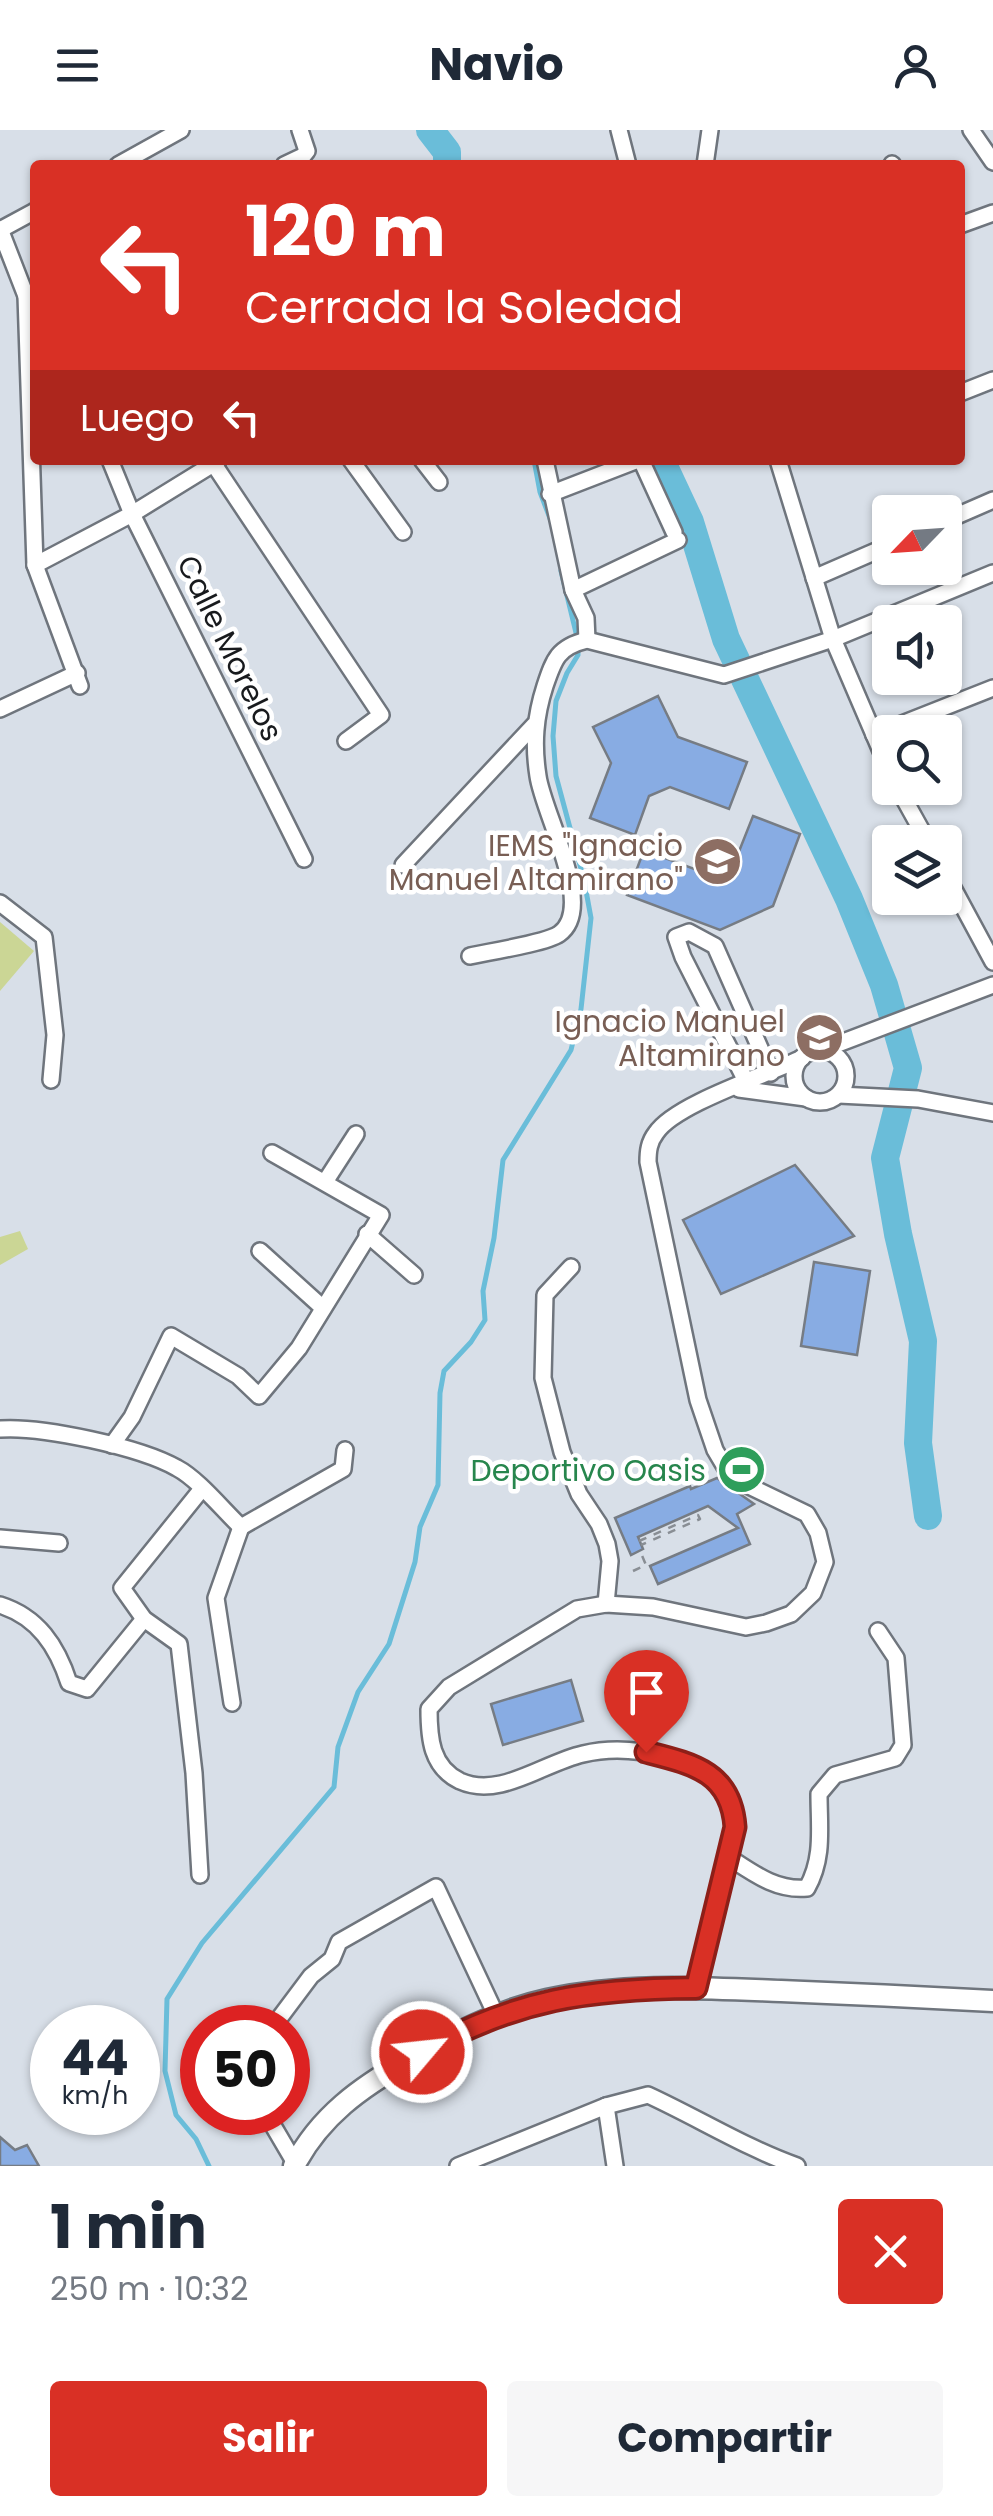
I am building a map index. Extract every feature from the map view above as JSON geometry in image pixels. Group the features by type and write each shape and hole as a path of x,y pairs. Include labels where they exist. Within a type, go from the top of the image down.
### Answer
{"main road":[{"path":"295,2164 323,2121 366,2084 449,2037 496,2015 544,2000 585,1993 696,1988 993,2000"}],"street":[{"path":"127,160 180,130"},
{"path":"295,160 308,151 300,130"},
{"path":"619,130 627,160"},
{"path":"706,160 710,130"},
{"path":"972,130 993,162"},
{"path":"965,223 993,213"},
{"path":"30,214 0,230 30,300"},
{"path":"965,391 993,380"},
{"path":"0,709 78,679 35,565 33,465"},
{"name":"Calle Morelos","path":"112,465 132,514 304,859"},
{"path":"35,565 132,514 209,465"},
{"path":"216,465 381,715 346,741"},
{"path":"355,465 403,532"},
{"path":"426,465 439,482"},
{"path":"545,465 572,590 586,618 586,640"},
{"path":"550,494 626,465"},
{"path":"572,590 676,536 641,465"},
{"path":"782,465 833,639 872,730"},
{"path":"962,514 993,500"},
{"path":"814,578 872,553"},
{"path":"470,956 558,935 574,916 573,886 547,815 538,777 534,726 556,654 568,644 586,640 724,676 833,639 993,572"},
{"path":"925,715 993,688"},
{"path":"402,865 534,726"},
{"path":"0,903 44,937 55,1035 51,1080"},
{"path":"962,905 993,962"},
{"path":"741,1086 676,937 689,932 715,946 771,1072"},
{"path":"696,1988 735,1827 733,1804 713,1777 682,1761 610,1749 581,1754 478,1789 448,1776 429,1746 429,1710 448,1687 577,1609 606,1604 653,1606 746,1626 791,1614 813,1593 825,1562 818,1533 808,1514 728,1472 715,1450 698,1400 650,1181 648,1149 663,1124 684,1109 811,1052 993,986"},
{"path":"741,1086 823,1102 844,1088 846,1071 838,1057 822,1050"},
{"path":"802,1058 796,1066 795,1083 806,1098"},
{"path":"838,1095 918,1099 993,1112"},
{"path":"324,1182 356,1134"},
{"path":"112,1446 132,1418 171,1336 238,1376 260,1396 299,1348 380,1215 272,1153"},
{"path":"367,1234 414,1275"},
{"path":"260,1252 322,1308"},
{"path":"571,1267 545,1294 543,1378 578,1494 599,1524 607,1544 610,1561 606,1604"},
{"path":"0,1429 26,1428 112,1446 178,1468 241,1527"},
{"path":"232,1703 216,1598 241,1527 343,1468 345,1450"},
{"path":"200,1876 194,1773 179,1644 144,1620 122,1588 201,1490"},
{"path":"0,1538 59,1543"},
{"path":"0,1605 17,1610 39,1626 62,1661 69,1683 87,1689 144,1620"},
{"path":"727,1856 765,1881 791,1890 807,1888 818,1869 821,1848 819,1794 834,1775 896,1758 903,1745 896,1658 878,1632"},
{"path":"289,2005 311,1976 332,1959 339,1942 436,1887 496,2015"},
{"path":"458,2166 606,2106 648,2095 725,2131 762,2154 797,2166"},
{"path":"606,2106 615,2166"},
{"path":"279,2135 295,2164"},
{"path":"504,2146 508,2166"}],"path":[{"path":"698,1515 700,1519 640,1545 698,1515"},
{"path":"633,1571 646,1565 640,1545"}],"green space":[{"path":"0,922 34,951 0,991"},
{"path":"20,1231 28,1249 0,1265 0,1237"}],"building":[{"path":"658,696 678,737 747,762 729,809 670,787 649,796 635,835 590,818 611,763 593,727"},
{"path":"753,816 800,834 773,906 720,930 627,895 644,850 710,875 734,864"},
{"path":"795,1165 854,1236 721,1294 683,1220"},
{"path":"814,1262 870,1271 857,1355 801,1346"},
{"path":"717,1478 754,1504 737,1514 750,1544 658,1584 650,1566 738,1528 708,1506 638,1537 643,1549 631,1555 615,1518"},
{"path":"571,1680 583,1721 503,1745 491,1704"},
{"path":"0,2137 15,2150 27,2145 39,2166 0,2166"}],"waterway":[{"path":"430,130 447,152 447,160"},
{"path":"445,160 447,152"},
{"path":"535,465 551,521"},
{"path":"663,465 690,522 726,639 849,899 884,985 908,1068 885,1158 923,1341 918,1443 928,1516"},
{"path":"561,571 577,637"},
{"path":"209,2166 196,2139 176,2115 165,2071 167,1999 202,1943 334,1787 338,1747 358,1692 389,1644 415,1562 420,1527 438,1485 444,1371 485,1320 483,1291 503,1160 571,1050 581,1009 591,918 556,776 553,736 556,701 578,648"}],"place":[{"name":"IEMS \"Ignacio Manuel Altamirano\"","path":"718,862"},
{"name":"Ignacio Manuel Altamirano","path":"820,1038"},
{"name":"Deportivo Oasis","path":"741,1470"}],"route":[{"path":"422,2052 496,2015 544,2000 640,1988 696,1988 735,1827 733,1804 713,1777 682,1761 646,1752"}]}
